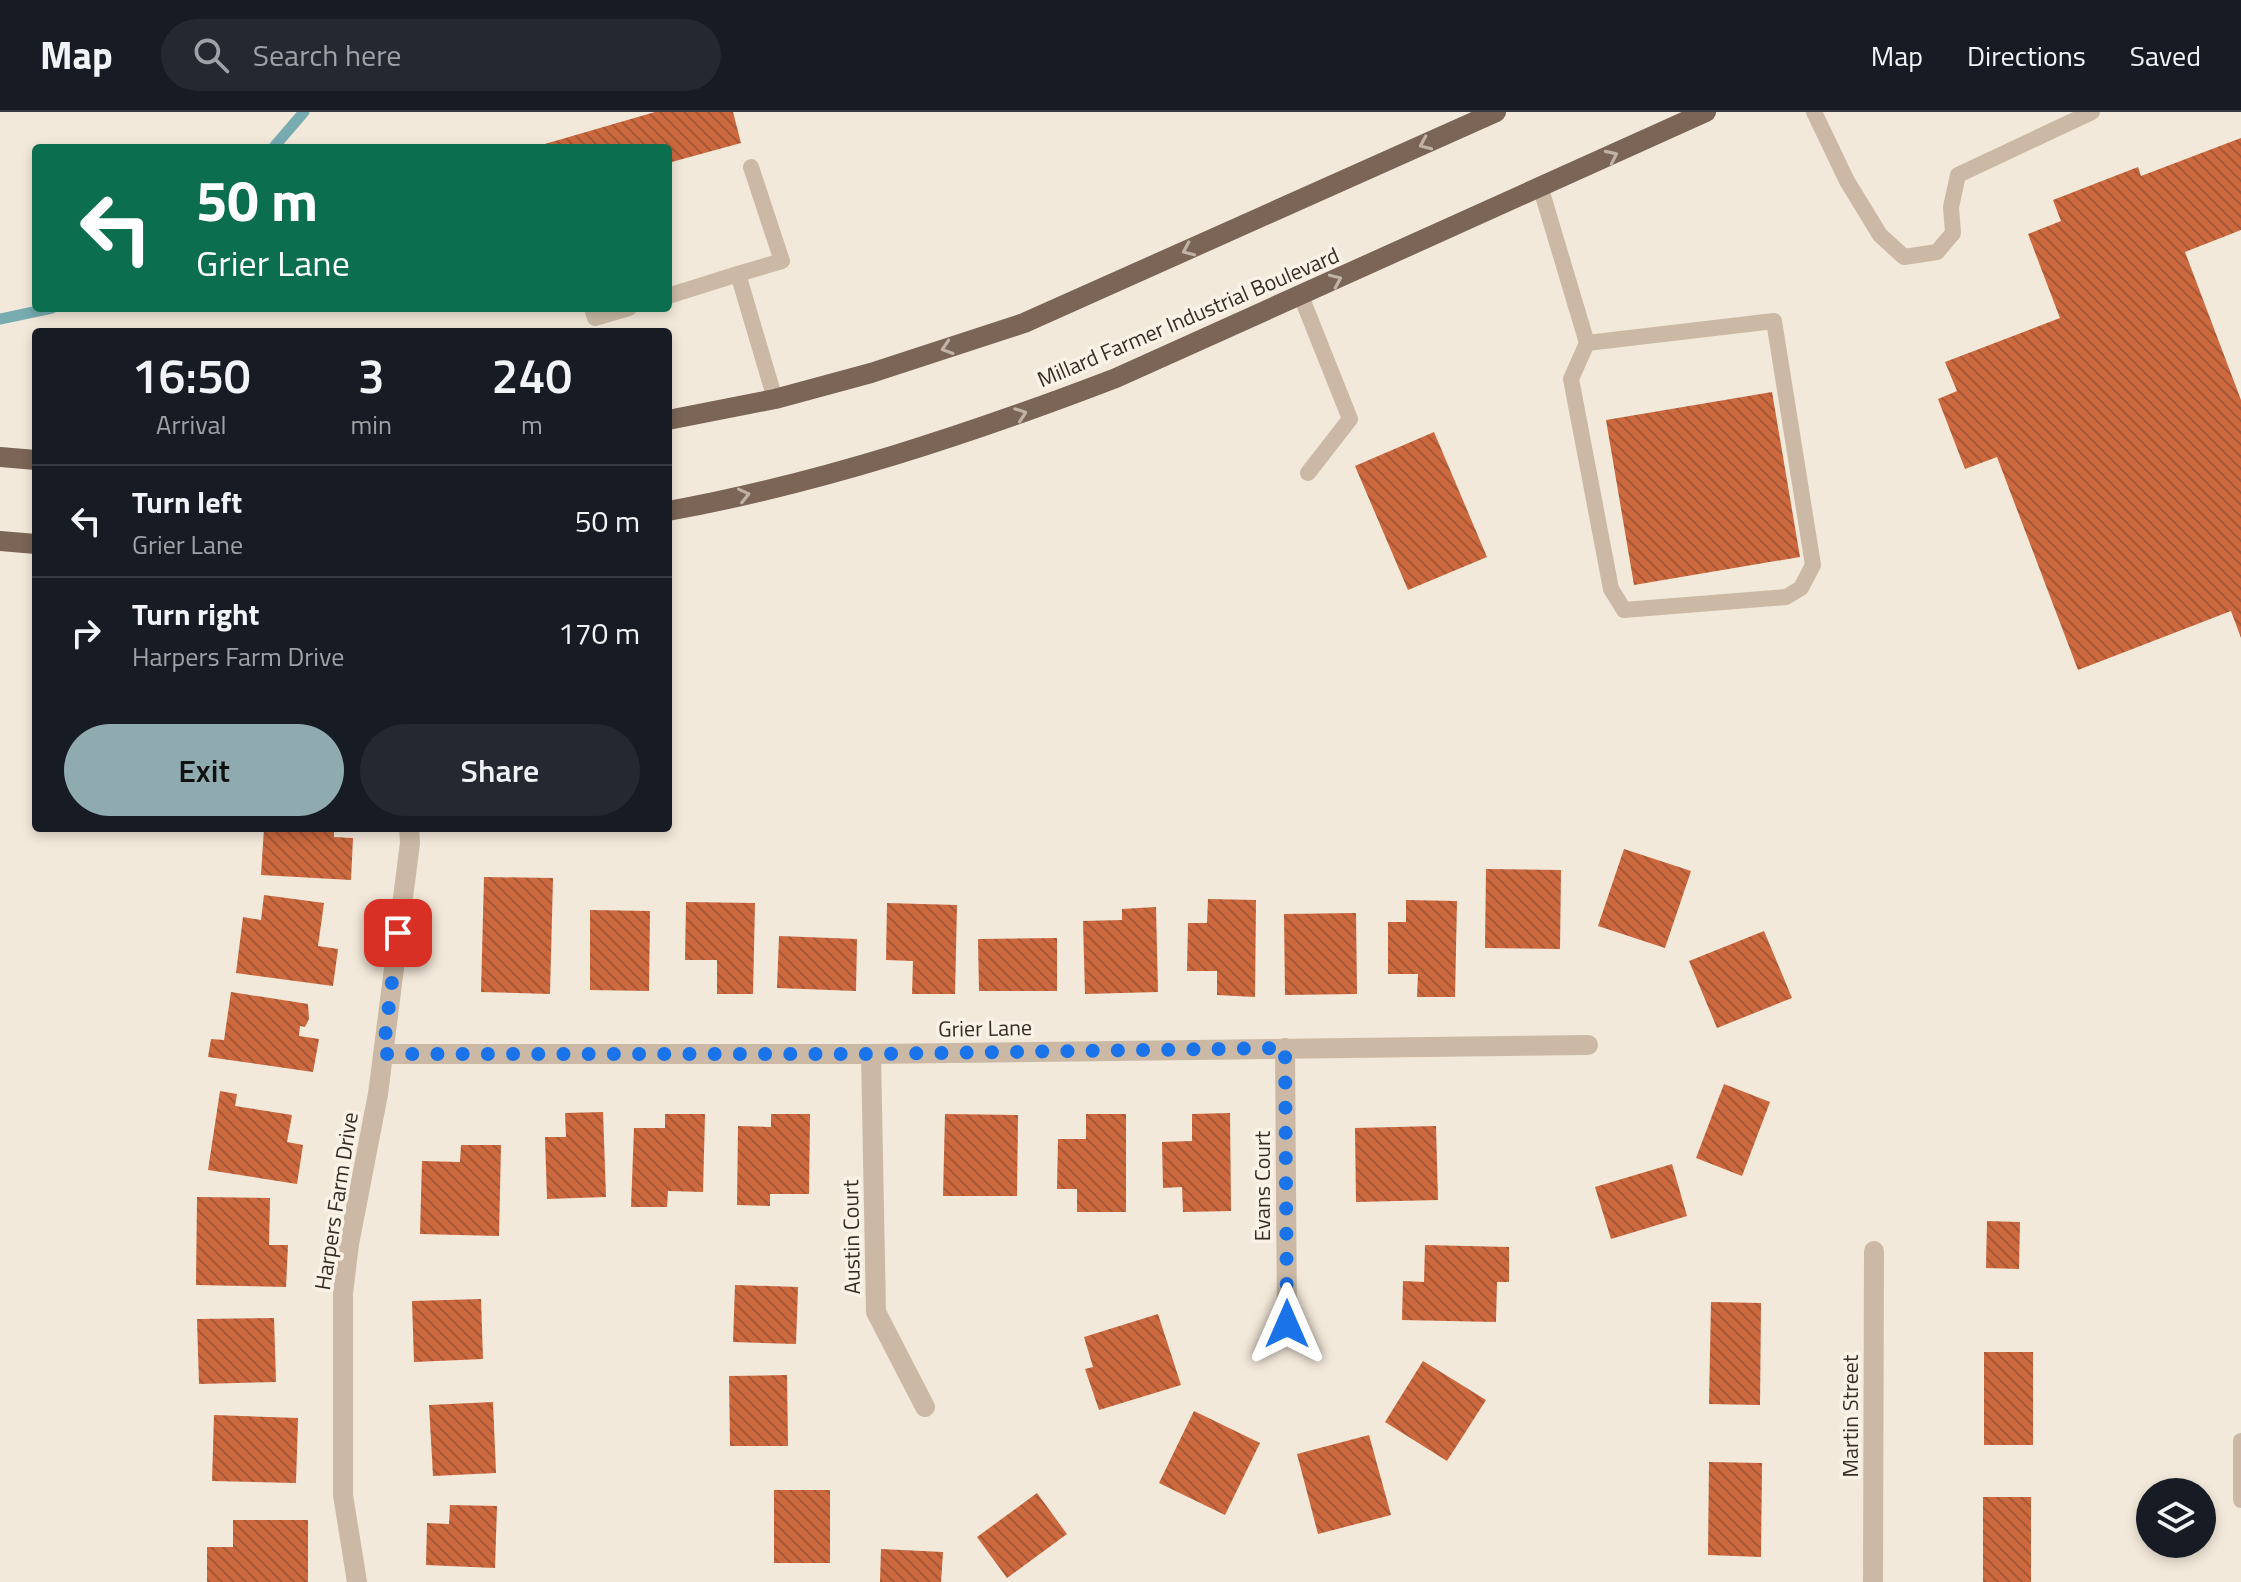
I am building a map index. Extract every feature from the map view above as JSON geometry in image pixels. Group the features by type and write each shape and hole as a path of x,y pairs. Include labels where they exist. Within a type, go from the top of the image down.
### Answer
{"main road":[{"path":"672,419 775,399 871,373 1024,323 1496,112"},
{"name":"Millard Farmer Industrial Boulevard","path":"672,510 812,479 915,450 1116,378 1706,112"},
{"path":"0,457 32,460"},
{"path":"0,541 32,544"}],"street":[{"name":"Harpers Farm Drive","path":"357,1582 343,1495 343,1293 383,1054 409,832"},
{"name":"Grier Lane","path":"383,1054 871,1054 1588,1045"},
{"name":"Evans Court","path":"1285,1048 1287,1324"},
{"name":"Austin Court","path":"871,1054 876,1312 925,1407"},
{"name":"Martin Street","path":"1873,1582 1874,1251"}],"lane":[{"path":"1814,112 1847,181 1880,235 1904,257 1937,252 1953,233 1951,207 1958,175 2092,112"},
{"path":"672,295 782,261 751,167"},
{"path":"1541,189 1587,343 1571,379 1611,589 1624,610 1786,597 1801,588 1813,565 1774,321 1587,343"},
{"path":"738,274 775,399"},
{"path":"1301,296 1350,419 1308,473"},
{"path":"593,312 595,318 615,312"},
{"path":"2241,1441 2241,1500"}],"building":[{"path":"655,112 733,112 741,143 672,162 672,144 545,144"},
{"path":"2241,138 2241,230 2185,252 2241,400 2241,638 2231,611 2078,670 1997,457 1965,469 1938,399 1957,391 1945,362 2060,318 2028,234 2061,221 2053,200 2138,167 2141,176"},
{"path":"1772,392 1800,557 1634,585 1606,420"},
{"path":"1434,432 1487,557 1408,590 1355,466"},
{"path":"264,832 334,832 334,837 353,838 351,880 261,875"},
{"path":"1624,849 1691,871 1665,948 1598,926"},
{"path":"1486,869 1561,870 1560,949 1485,948"},
{"path":"484,877 553,878 550,994 481,992"},
{"path":"264,895 324,903 318,946 338,949 333,986 236,973 243,917 261,920"},
{"path":"1208,899 1256,900 1255,997 1217,995 1217,971 1187,971 1188,923 1207,923"},
{"path":"1406,900 1457,901 1455,997 1417,997 1418,974 1388,974 1388,922 1406,922"},
{"path":"686,902 755,903 753,994 717,994 717,960 685,960"},
{"path":"887,903 957,905 955,994 912,994 913,961 886,960"},
{"path":"1156,907 1158,992 1085,994 1083,921 1122,920 1122,909"},
{"path":"590,910 650,911 649,991 590,990"},
{"path":"1356,913 1357,994 1285,995 1284,914"},
{"path":"1764,931 1792,998 1717,1028 1689,961"},
{"path":"779,936 857,939 856,991 777,988"},
{"path":"1057,938 1057,991 979,991 978,939"},
{"path":"231,992 308,1004 309,1019 305,1027 300,1026 299,1036 319,1039 313,1072 208,1057 211,1039 224,1040"},
{"path":"1724,1084 1770,1102 1742,1176 1696,1158"},
{"path":"220,1091 237,1094 235,1106 292,1115 287,1142 303,1145 297,1184 208,1170"},
{"path":"603,1112 606,1197 547,1199 545,1137 566,1137 565,1113"},
{"path":"1230,1113 1231,1211 1183,1212 1182,1187 1163,1188 1162,1142 1192,1141 1192,1114"},
{"path":"665,1114 705,1114 703,1192 668,1191 667,1207 631,1207 634,1128 665,1128"},
{"path":"771,1114 810,1114 809,1194 770,1194 770,1206 737,1205 738,1126 771,1127"},
{"path":"945,1114 1018,1115 1017,1196 943,1196"},
{"path":"1086,1114 1126,1114 1126,1212 1077,1212 1077,1189 1057,1189 1058,1139 1086,1139"},
{"path":"1436,1126 1438,1200 1356,1202 1355,1128"},
{"path":"461,1145 501,1145 499,1236 420,1234 422,1161 460,1162"},
{"path":"1672,1164 1687,1216 1611,1239 1595,1187"},
{"path":"197,1197 270,1198 269,1245 288,1245 286,1287 196,1285"},
{"path":"1987,1221 2020,1222 2019,1269 1986,1268"},
{"path":"1425,1245 1509,1247 1509,1282 1497,1282 1496,1322 1402,1320 1403,1281 1424,1282"},
{"path":"735,1285 798,1287 796,1344 733,1342"},
{"path":"481,1299 483,1359 414,1362 412,1301"},
{"path":"1711,1302 1761,1303 1760,1405 1709,1404"},
{"path":"1158,1314 1181,1385 1099,1410 1085,1369 1093,1367 1084,1337"},
{"path":"274,1318 276,1382 199,1384 197,1319"},
{"path":"1984,1352 2033,1352 2033,1445 1984,1445"},
{"path":"1423,1361 1486,1400 1447,1461 1385,1422"},
{"path":"787,1375 788,1446 730,1446 729,1376"},
{"path":"493,1402 496,1473 433,1476 429,1405"},
{"path":"1194,1411 1260,1443 1225,1515 1159,1483"},
{"path":"214,1415 298,1418 296,1483 212,1481"},
{"path":"1369,1435 1391,1515 1318,1534 1297,1454"},
{"path":"1709,1462 1762,1463 1761,1557 1708,1555"},
{"path":"774,1490 830,1490 830,1563 774,1563"},
{"path":"1037,1493 1067,1534 1007,1578 977,1537"},
{"path":"1983,1497 2031,1497 2031,1582 1983,1582"},
{"path":"450,1505 497,1506 495,1568 426,1565 427,1523 449,1524"},
{"path":"233,1520 308,1520 308,1582 207,1582 207,1547 233,1547"},
{"path":"881,1549 943,1552 941,1582 880,1582"}],"waterway":[{"path":"276,144 304,112"},
{"path":"0,319 33,312"}],"route":[{"path":"398,933 383,1054 871,1054 1285,1048 1287,1324"}]}
